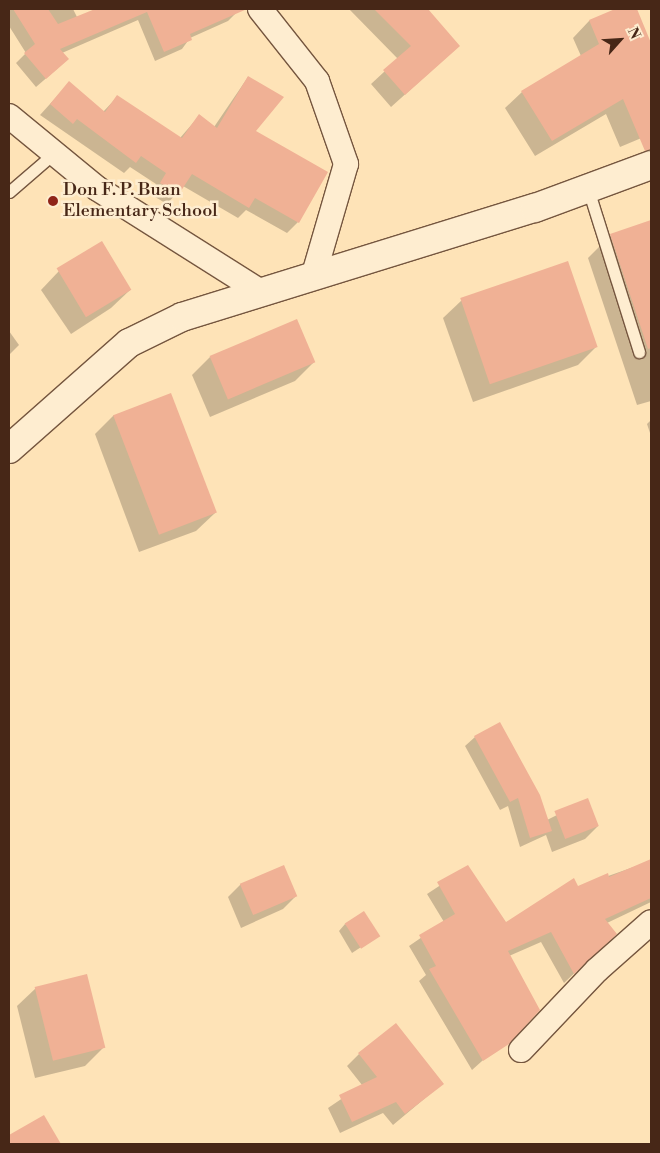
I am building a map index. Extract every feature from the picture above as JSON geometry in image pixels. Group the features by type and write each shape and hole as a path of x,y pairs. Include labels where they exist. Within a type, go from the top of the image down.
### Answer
{"street":[{"path":"260,9 317,81 346,164 314,274"},
{"path":"9,116 98,189 258,290"},
{"path":"9,449 129,344 182,317 258,290 588,189 651,165"},
{"path":"521,1050 597,970 651,922"}],"lane":[{"path":"9,192 53,154"},
{"path":"588,189 639,352"}],"building":[{"path":"13,9 48,9 58,24 95,9 247,9 190,34 192,40 164,52 147,12 60,49 69,59 46,79 24,53 35,44"},
{"path":"374,9 428,9 460,46 405,95 383,70 411,46"},
{"path":"615,9 637,9 651,43 651,150 645,151 623,99 552,141 521,91 599,44 589,20"},
{"path":"248,76 284,97 256,131 328,172 299,223 255,198 249,208 192,174 179,194 160,183 166,173 141,156 136,163 77,119 73,124 50,104 69,81 105,112 117,95 182,138 199,114 217,128"},
{"path":"651,220 651,348 648,349 610,234"},
{"path":"102,241 131,290 86,317 57,268"},
{"path":"568,261 598,347 490,384 460,298"},
{"path":"297,319 315,362 228,399 210,356"},
{"path":"171,393 217,512 159,535 113,415"},
{"path":"500,722 540,795 552,831 530,838 518,798 510,802 474,736"},
{"path":"588,798 599,826 565,839 554,811"},
{"path":"651,859 651,898 605,919 617,934 574,974 551,932 508,951 540,1010 509,1044 483,1061 429,969 436,966 419,935 455,914 437,882 468,865 506,922 574,878 578,886 608,873 609,877"},
{"path":"284,865 297,896 253,915 240,884"},
{"path":"364,911 380,936 361,949 345,924"},
{"path":"87,974 105,1048 53,1061 35,987"},
{"path":"396,1023 444,1084 405,1114 396,1102 352,1122 339,1095 377,1077 358,1053"},
{"path":"44,1115 61,1144 9,1144 9,1135"}],"place":[{"name":"Don F. P. Buan Elementary School","path":"53,201"}]}
